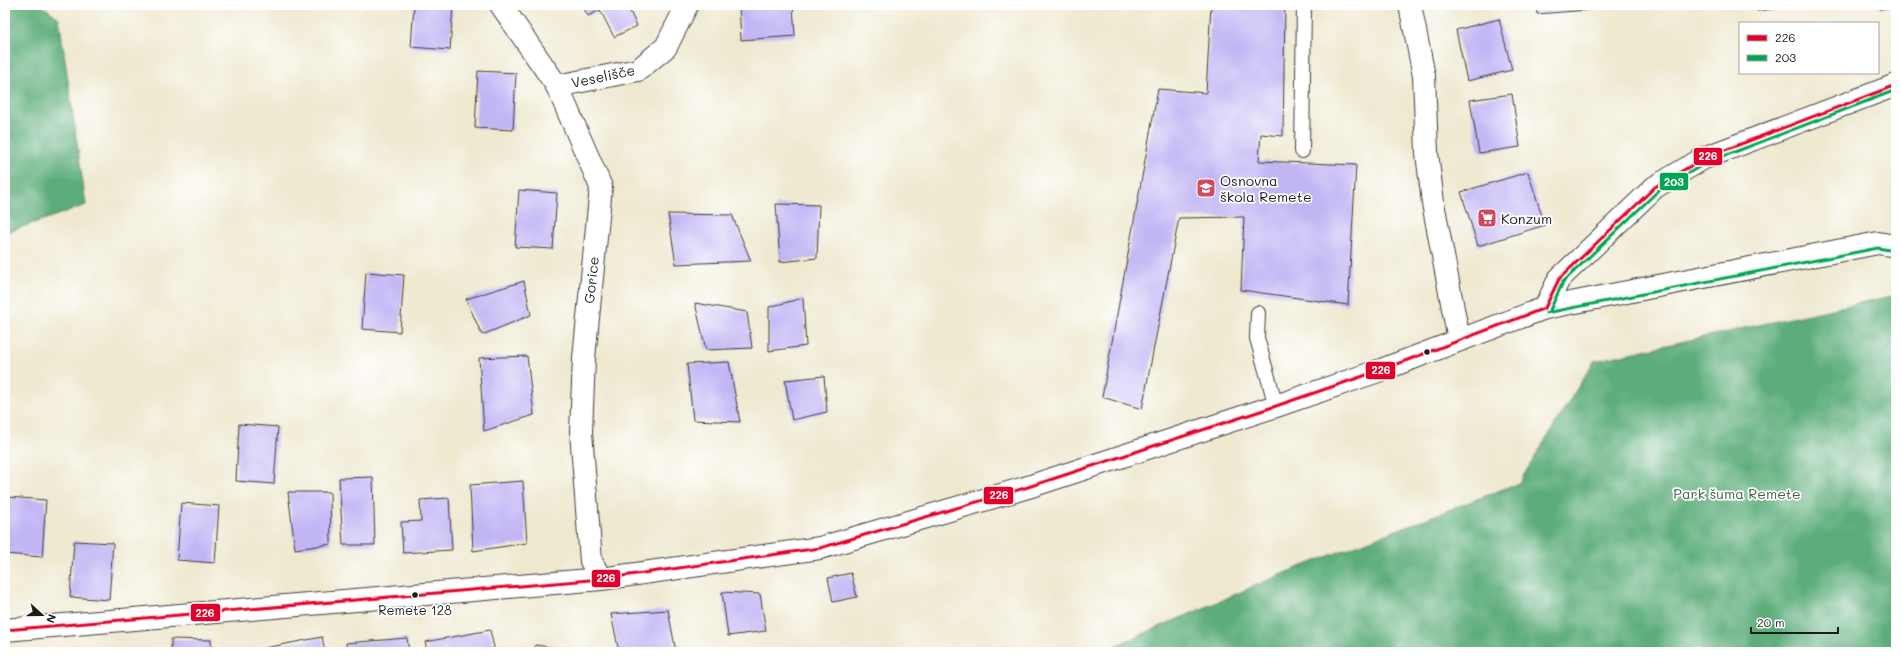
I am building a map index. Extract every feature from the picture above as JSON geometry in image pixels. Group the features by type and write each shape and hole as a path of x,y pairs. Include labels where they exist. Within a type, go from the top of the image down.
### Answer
{"street":[{"name":"Gorice","path":"501,5 557,86 600,188 584,358 581,432 591,561 601,579"},
{"name":"Veselišče","path":"557,86 638,70 666,47 687,5"},
{"path":"1410,5 1424,76 1427,153 1433,203 1459,340"},
{"path":"1545,308 1559,279 1655,187 1704,158 1896,85"},
{"path":"5,630 601,579 820,548 1028,487 1276,406 1381,370 1545,308 1878,243 1896,246"}],"lane":[{"path":"1302,151 1304,5"},
{"path":"1258,313 1257,338 1276,406"}],"green space":[{"path":"5,5 41,5 59,18 86,205 5,233"},
{"name":"Park šuma Remete","path":"1896,295 1896,652 1101,652 1292,570 1519,483 1594,361"}],"building":[{"path":"414,5 453,5 450,50 411,47"},
{"path":"582,5 627,5 637,26 614,37 600,10 588,16"},
{"path":"739,5 793,5 795,36 741,40"},
{"path":"1211,5 1285,5 1283,136 1261,134 1259,161 1356,165 1348,305 1241,290 1244,217 1179,218 1142,409 1102,397 1158,89 1206,93"},
{"path":"1536,5 1588,5 1588,10 1537,14"},
{"path":"1757,5 1797,5 1797,6 1757,11"},
{"path":"1879,5 1893,5 1893,6 1880,9"},
{"path":"1499,19 1512,70 1467,81 1456,30"},
{"path":"478,71 516,73 513,130 475,128"},
{"path":"1512,94 1520,147 1479,153 1470,100"},
{"path":"1528,172 1545,225 1478,246 1461,192"},
{"path":"519,190 557,193 553,249 515,247"},
{"path":"776,204 819,205 817,258 780,262"},
{"path":"668,214 732,215 751,261 676,264"},
{"path":"366,272 404,275 400,332 362,329"},
{"path":"524,281 531,315 482,335 466,299"},
{"path":"803,298 806,346 769,351 769,307"},
{"path":"695,303 747,312 752,348 706,350"},
{"path":"527,356 534,415 484,431 479,358"},
{"path":"729,362 740,422 693,420 687,364"},
{"path":"824,376 827,412 792,420 785,380"},
{"path":"239,424 278,427 274,484 236,481"},
{"path":"373,477 375,545 343,545 339,478"},
{"path":"523,481 527,543 473,551 470,485"},
{"path":"288,492 330,492 331,544 295,549"},
{"path":"7,497 46,500 42,557 5,554"},
{"path":"449,498 452,550 403,553 401,522 421,521 420,500"},
{"path":"181,503 219,506 215,563 177,560"},
{"path":"74,541 113,543 109,600 70,597"},
{"path":"851,573 857,597 833,602 828,578"},
{"path":"722,592 760,594 766,631 728,636"},
{"path":"668,610 676,652 619,652 611,614"},
{"path":"490,630 495,652 428,652 425,642"},
{"path":"322,637 325,652 249,652 249,651"},
{"path":"407,638 409,652 347,652 346,643"},
{"path":"171,639 211,640 211,652 171,652"},
{"path":"535,645 583,651 583,652 536,652"}],"transit line":[{"name":"226","path":"5,630 601,579 820,548 1028,487 1276,406 1381,370 1545,308 1559,279 1655,187 1704,158 1896,85"},
{"name":"203","path":"1550,310 1563,282 1658,191 1706,163 1896,90"},
{"name":"203","path":"1546,313 1878,248 1895,251"}],"place":[{"name":"Osnovna škola Remete","path":"1206,188"},
{"name":"Konzum","path":"1487,218"},
{"name":"Remete 128","path":"415,595"}]}
